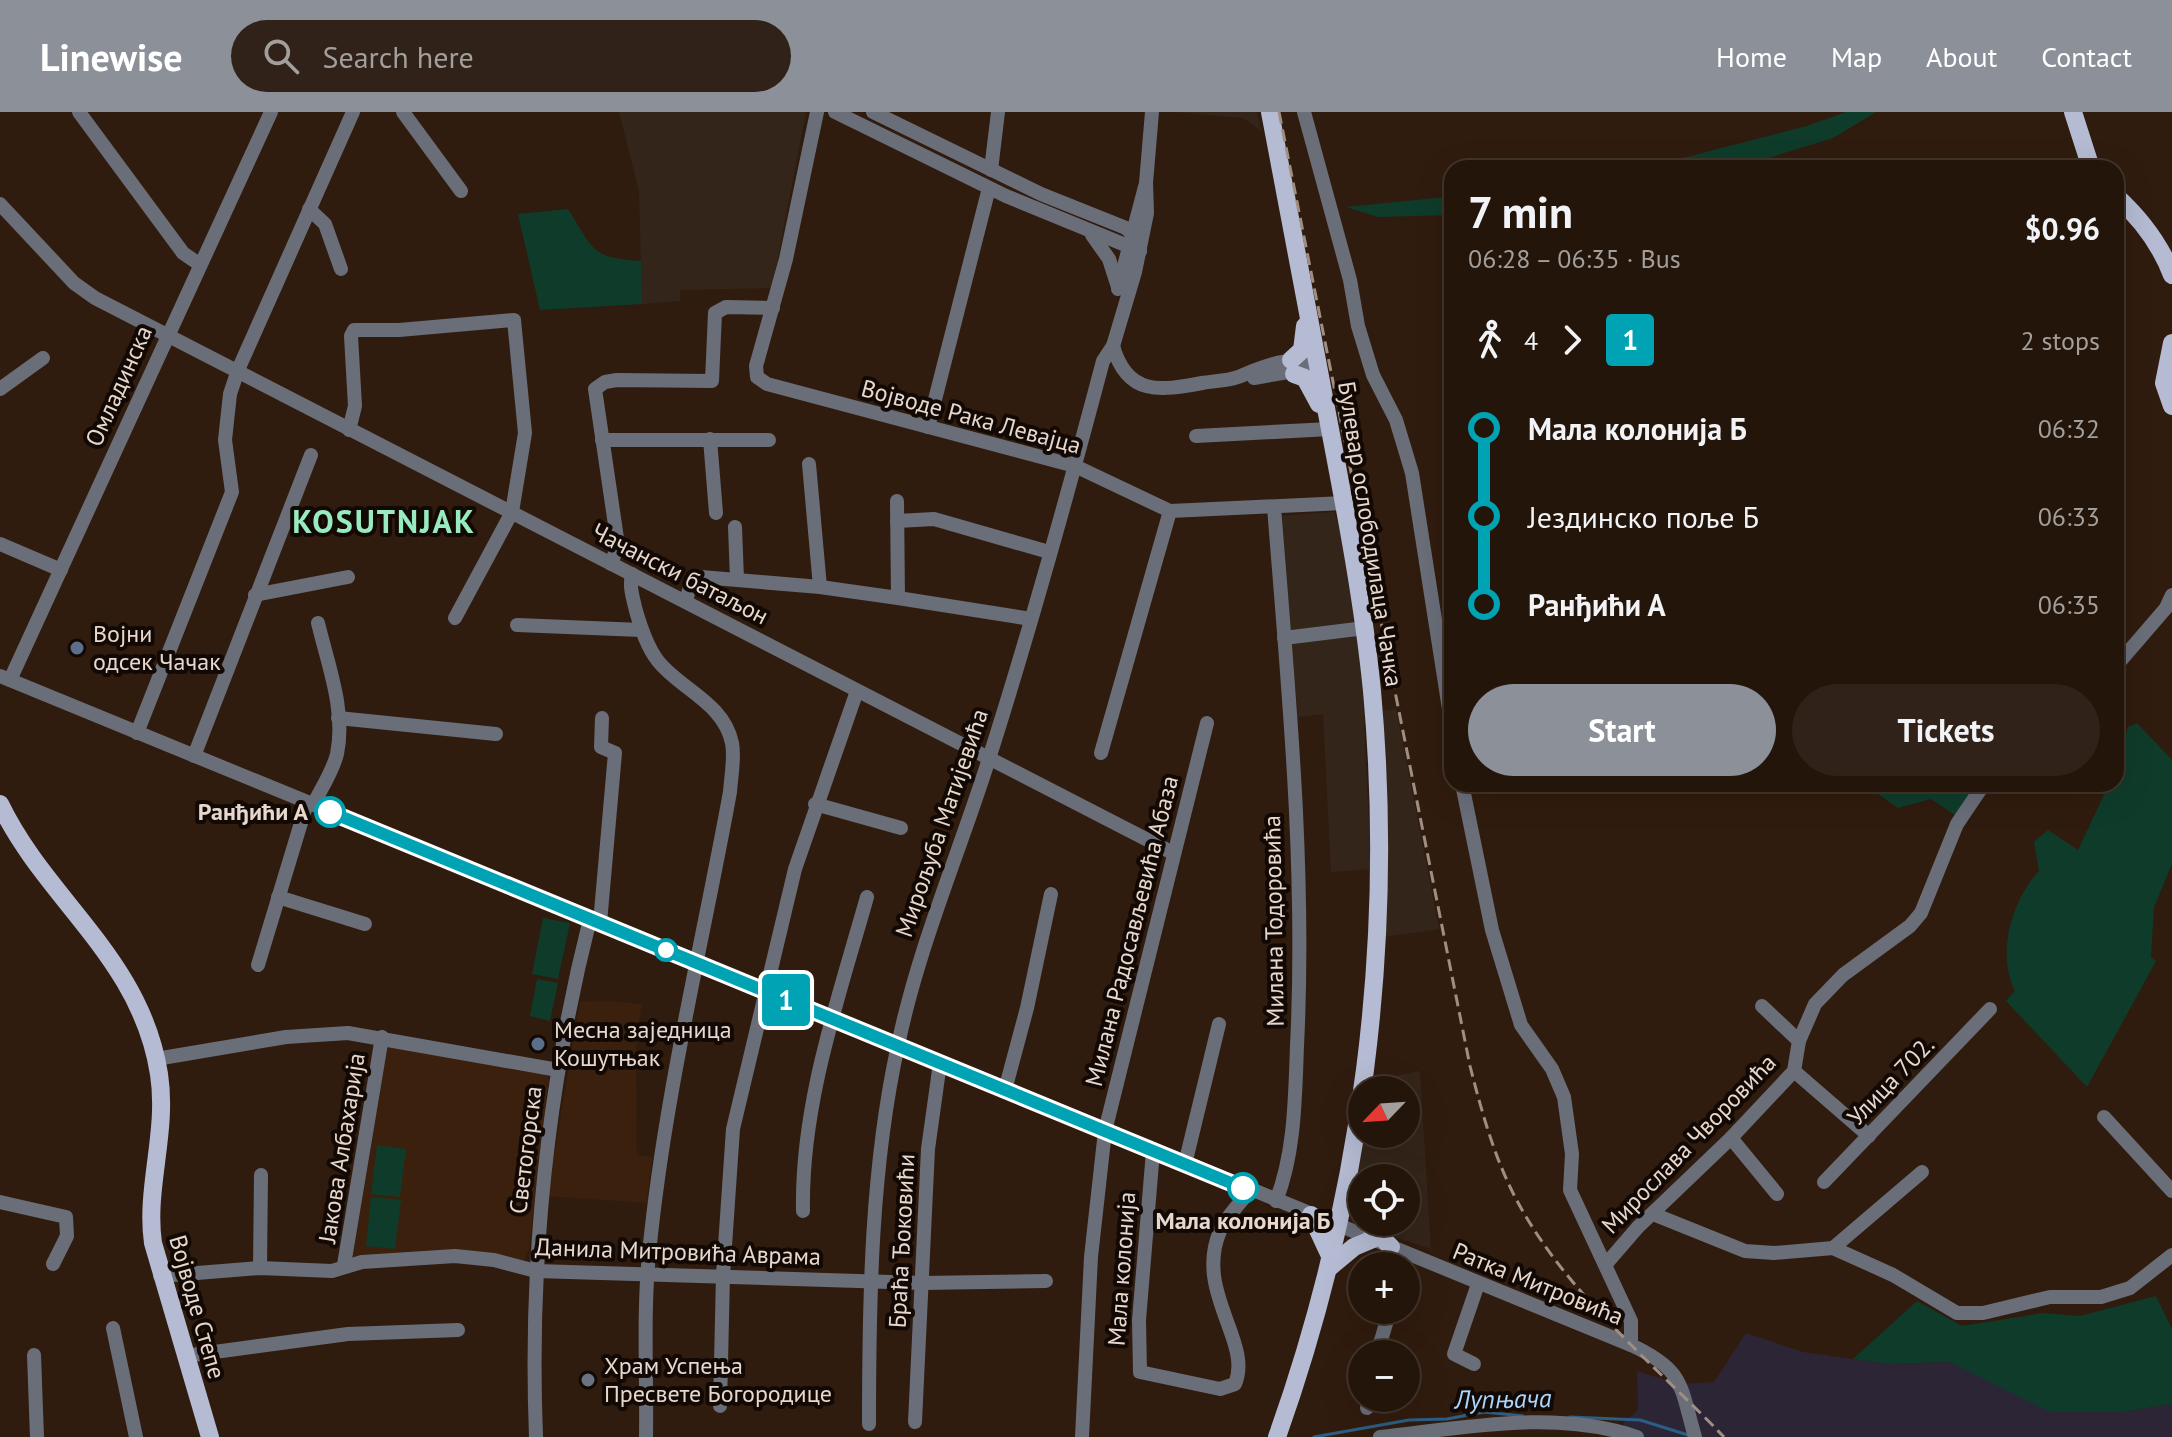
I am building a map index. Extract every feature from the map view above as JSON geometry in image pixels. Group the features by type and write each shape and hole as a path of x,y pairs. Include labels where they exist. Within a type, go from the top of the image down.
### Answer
{"main road":[{"name":"Булевар ослободилаца Чачка","path":"1270,112 1365,628 1377,784 1377,926 1370,1030 1346,1188 1331,1264 1277,1437"},
{"path":"2073,112 2088,160"},
{"path":"2124,203 2155,239 2172,275"},
{"path":"1309,316 1302,350 1293,367 1305,378 1329,422"},
{"path":"2172,343 2164,383 2172,406"},
{"name":"Војводе Степе","path":"0,804 22,844 86,922 114,964 140,1013 156,1059 162,1124 151,1232 160,1276 210,1437"},
{"path":"1348,1191 1346,1188 1314,1216 1331,1264 1365,1236"},
{"path":"1377,1236 1391,1247"}],"street":[{"path":"79,112 183,253 199,264"},
{"name":"Омладинска","path":"5,678 61,570 166,334 271,112"},
{"path":"137,733 232,492 225,440 230,394 238,370 353,112"},
{"path":"403,112 461,191"},
{"path":"611,564 618,545 595,389 605,382 617,380 712,381 715,313 726,307 773,308 817,112"},
{"path":"835,112 989,188 1134,250"},
{"path":"873,112 991,170 1131,232"},
{"path":"991,170 998,112"},
{"path":"1116,327 1118,289 1147,213 1146,183 1152,112"},
{"path":"1304,112 1350,280 1362,339 1379,391 1396,420 1412,473 1444,677"},
{"path":"1134,250 1131,232 1146,183"},
{"path":"928,427 989,188"},
{"name":"Чачански батаљон","path":"0,204 5,222 85,291 1173,853"},
{"path":"309,209 325,224 341,269"},
{"path":"1090,233 1105,251 1118,289"},
{"name":"Мирољуба Матијевића","path":"869,1424 872,1279 879,1172 898,1046 920,954 989,758 1103,361 1113,346 1134,250"},
{"name":"Војводе Рака Левајца","path":"773,308 756,366 757,377 767,384 1075,466 1170,511 1344,503"},
{"path":"349,430 355,406 351,336 354,330 399,330 514,320 525,433 512,512 455,618"},
{"path":"1113,346 1128,376 1151,389 1316,364"},
{"path":"0,389 43,358"},
{"path":"1196,436 1329,422"},
{"path":"710,439 716,513"},
{"path":"602,440 769,440"},
{"path":"194,756 311,455"},
{"path":"809,464 820,587"},
{"path":"897,501 898,598"},
{"name":"Милана Тодоровића","path":"1274,507 1291,722 1299,978 1292,1128 1286,1171 1276,1201"},
{"path":"1101,753 1170,511"},
{"path":"897,521 934,519 1049,552"},
{"path":"735,527 737,579"},
{"path":"0,544 61,570"},
{"path":"632,574 631,589 641,630 658,662 703,698 733,745 730,792 666,1123 647,1274 646,1437"},
{"path":"255,595 348,577"},
{"path":"686,600 691,584 698,577 737,579 820,587 1031,619"},
{"path":"2124,657 2166,608 2172,595"},
{"path":"258,965 310,804 336,755 338,718 318,623"},
{"path":"517,625 641,630"},
{"path":"1284,638 1365,628"},
{"path":"5,678 1250,1191 1348,1228"},
{"path":"720,1406 723,1275 733,1129 764,990 815,804 857,691"},
{"path":"338,718 496,734"},
{"name":"Светогорска","path":"536,1437 536,1271 545,1153 558,1070 595,921 615,753 601,747 602,718"},
{"name":"Милана Радосављевића Абаза","path":"1082,1437 1089,1283 1105,1131 1207,723"},
{"path":"1464,792 1492,930 1521,1025 1552,1069 1564,1097 1572,1154 1570,1190 1633,1326 1631,1345"},
{"name":"Мирослава Чворовића","path":"1606,1264 1794,1071 1799,1041 1815,1004 1843,975 1910,926 1921,913 1957,824 1979,792"},
{"path":"815,804 901,828"},
{"path":"1005,1090 1051,894"},
{"path":"278,897 365,924"},
{"path":"803,1211 807,1129 867,897"},
{"path":"1762,1006 1799,1041"},
{"name":"Улица 702.","path":"1824,1182 1990,1009"},
{"path":"1185,1164 1219,1024"},
{"path":"156,1059 300,1036 348,1033 558,1070"},
{"name":"Јакова Албахарија","path":"344,1265 382,1037"},
{"name":"Браћа Ђоковићи","path":"915,1422 928,1149 940,1063"},
{"path":"1794,1071 1869,1136"},
{"path":"2104,1117 2172,1191"},
{"path":"1731,1138 1777,1194"},
{"name":"Мала колонија","path":"1153,1151 1139,1320 1140,1372 1220,1389 1235,1384 1237,1359 1214,1290 1211,1269 1222,1227 1250,1191"},
{"path":"1833,1248 1922,1172"},
{"path":"260,1268 261,1175"},
{"path":"0,1202 66,1217 67,1236 53,1264"},
{"path":"1653,1214 1745,1251 1774,1253 1833,1248 1893,1275 1957,1313 1994,1311 2050,1297 2101,1297 2130,1288 2172,1255"},
{"name":"Ратка Митровића","path":"1391,1247 1397,1252"},
{"name":"Данила Митровића Аврама","path":"160,1276 260,1268 325,1271 344,1265 455,1256 494,1260 536,1271 872,1279 922,1283 1046,1281"},
{"name":"Ратка Митровића","path":"1420,1266 1478,1284 1654,1356 1673,1372 1689,1401 1689,1418 1695,1437"},
{"path":"1474,1364 1454,1354 1478,1284"},
{"path":"113,1328 136,1437"},
{"path":"185,1356 348,1334 458,1330"},
{"path":"34,1355 37,1437"},
{"path":"1380,1437 1494,1431 1602,1431 1637,1437"}],"shaded area":[{"path":"619,112 806,112 772,288 680,290 680,301 642,304 639,191"},
{"path":"1175,112 1257,112 1261,131 1243,118"},
{"path":"1334,512 1344,543 1361,655 1371,869 1331,872 1323,714 1298,717 1280,516"},
{"path":"1396,709 1439,929 1383,937 1379,711"},
{"path":"580,1002 642,1004 636,1037 637,1155 652,1157 647,1203 547,1196"},
{"path":"387,1044 544,1074 549,1078 529,1249 524,1261 496,1254 353,1258"},
{"path":"1420,1071 1431,1249 1392,1236 1420,1236 1420,1164 1359,1164 1360,1148 1420,1148 1420,1076 1395,1076"},
{"path":"1746,1333 1803,1352 1887,1364 1950,1362 2123,1412 2172,1404 2172,1437 1621,1437 1624,1422 1638,1410 1637,1371 1678,1384 1714,1382"}],"green space":[{"path":"1846,112 1876,112 1833,138 1762,160 1675,160 1807,126"},
{"path":"1444,197 1444,215 1378,217 1346,207"},
{"path":"568,209 589,243 603,254 641,261 642,304 540,310 518,214"},
{"path":"2137,723 2172,760 2172,864 2154,907 2151,957 2156,961 2087,1087 2006,1001 2015,991 2009,976 2007,944 2021,897 2039,871 2034,842 2048,830 2078,850 2105,792 2124,792 2124,740 2128,727"},
{"path":"1875,792 1973,792 1958,817 1931,799 1898,808"},
{"path":"543,918 570,923 558,979 532,974"},
{"path":"537,979 558,983 550,1021 530,1016"},
{"path":"377,1145 406,1149 400,1197 371,1194"},
{"path":"371,1197 401,1200 395,1249 366,1246"},
{"path":"2156,1296 2172,1329 2172,1404 2123,1412 2050,1412 1950,1362 1887,1364 1853,1359 1917,1301 1962,1326 2043,1313 2080,1316"}],"waterway":[{"name":"Лупњача","path":"1314,1437 1409,1420 1447,1419 1484,1412 1523,1416"},
{"name":"Лупњача","path":"1570,1417 1640,1420 1688,1435"}],"railway":[{"path":"1279,112 1470,1066 1488,1131 1513,1193 1556,1261 1609,1322 1724,1437"}],"bus line":[{"name":"1","path":"330,812 1243,1188"}],"place":[{"name":"Војни одсек Чачак","path":"77,648"},
{"name":"Ранђићи А","path":"330,812"},
{"name":"Месна заједница Кошутњак","path":"538,1044"},
{"name":"Мала колонија Б","path":"1243,1188"},
{"name":"Храм Успења Пресвете Богородице","path":"588,1380"}],"district":[{"name":"KOSUTNJAK","path":"384,522"}]}
